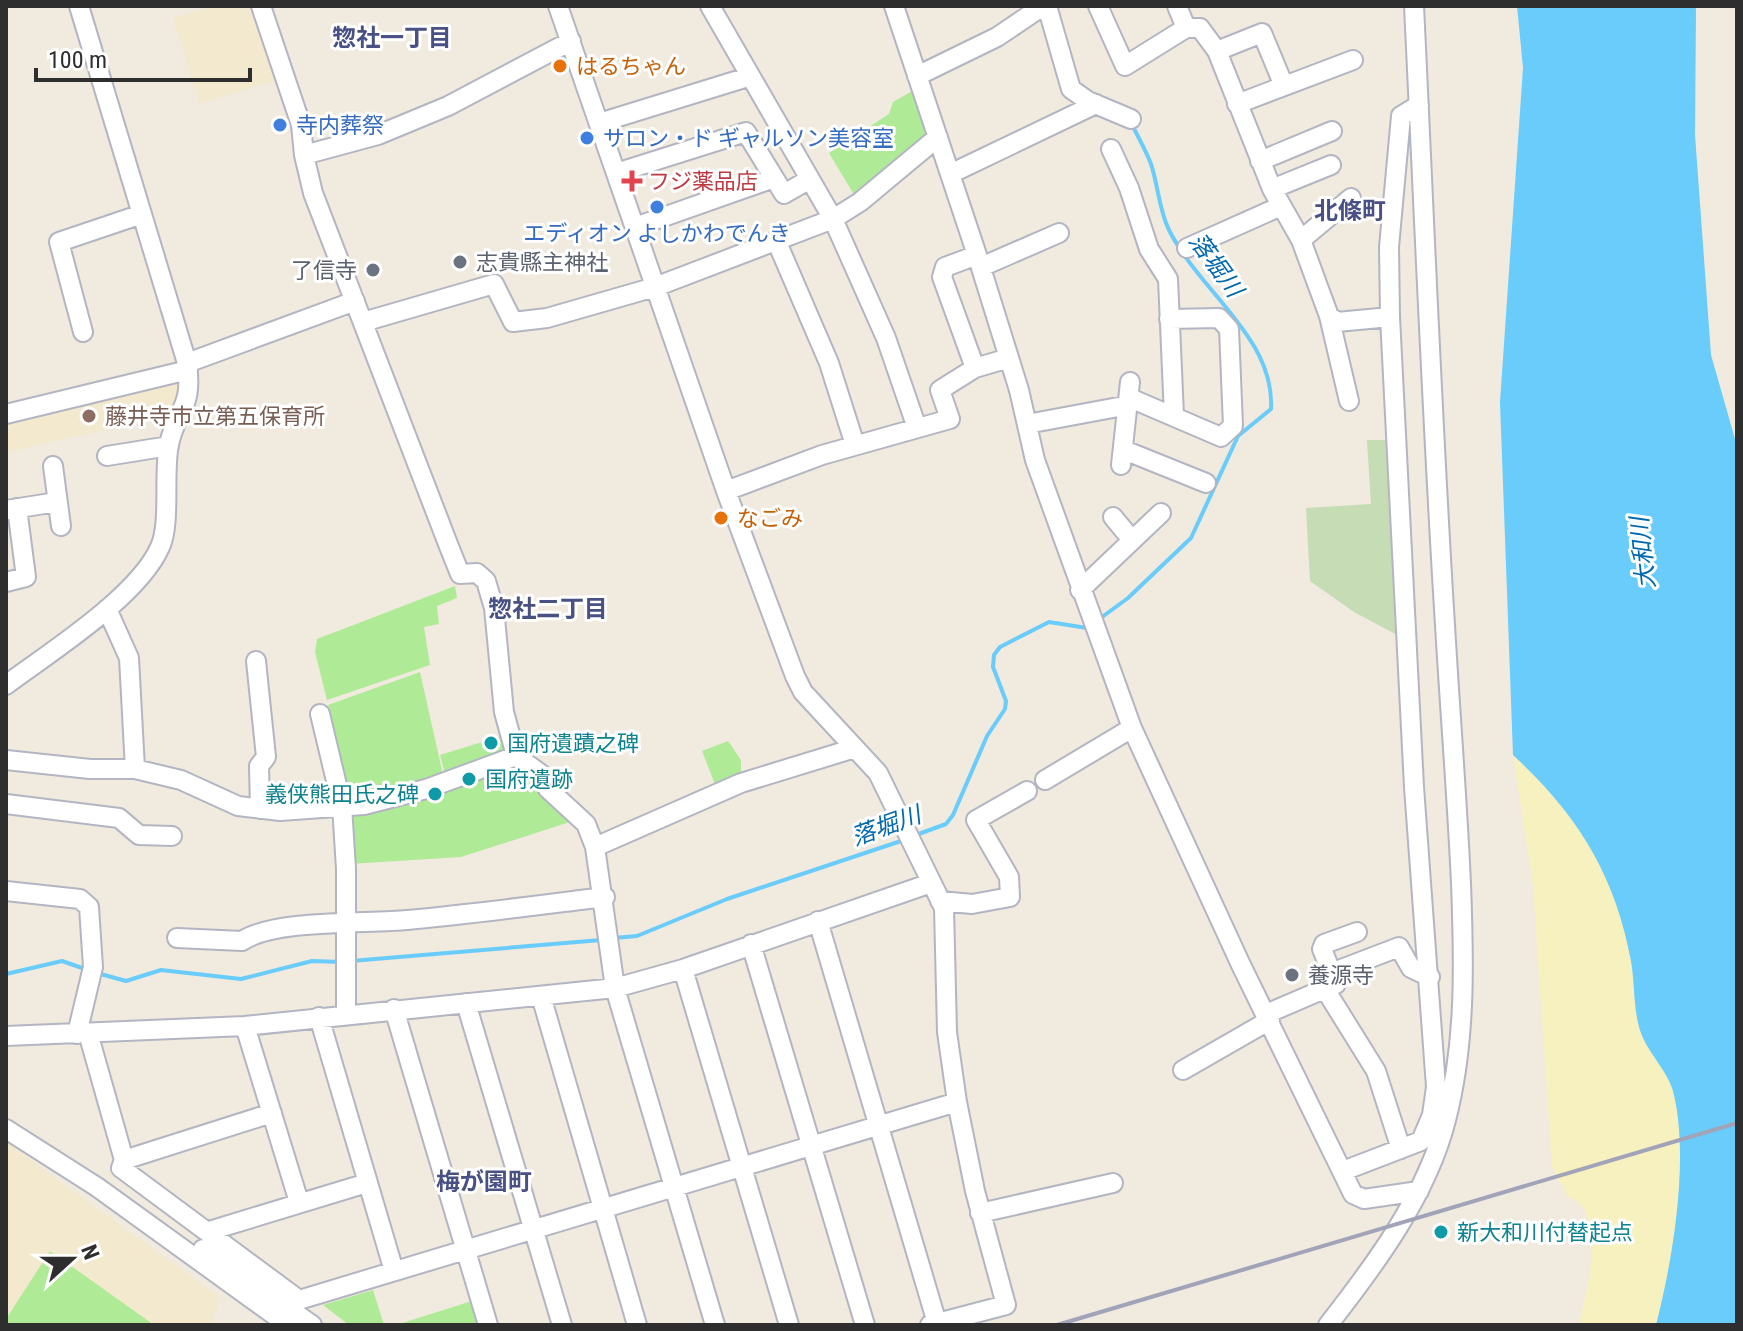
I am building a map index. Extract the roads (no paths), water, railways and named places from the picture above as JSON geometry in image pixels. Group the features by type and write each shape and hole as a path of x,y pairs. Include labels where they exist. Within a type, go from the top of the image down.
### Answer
{"street":[{"path":"6,685 107,609 146,568 161,546 169,446 191,391 187,366 79,6"},
{"path":"261,6 301,125 313,193 460,574 477,573 486,581 494,608 504,712 516,756 541,774 548,789 586,824 595,847 605,897 615,988 715,1325"},
{"path":"558,6 726,491 795,676 803,692 878,773 944,908 947,1032 957,1102 980,1213 1006,1305 933,1324 818,921"},
{"path":"710,6 748,77 833,219 886,338 917,428"},
{"path":"894,6 979,261 1080,590 1132,728 1353,1194 1364,1199 1419,1191"},
{"path":"917,76 997,37 1045,6 1071,89 1131,119"},
{"path":"1098,6 1125,66 1186,28 1200,28 1217,51 1276,198 1301,240 1329,316 1349,401"},
{"path":"1177,6 1186,28"},
{"path":"1328,1325 1357,1287 1419,1191 1448,1109 1464,997 1414,6"},
{"path":"1217,51 1262,33 1284,86"},
{"path":"304,155 378,135 448,106 571,41"},
{"path":"1237,104 1353,60"},
{"path":"599,123 748,77"},
{"path":"950,174 1096,104"},
{"path":"1343,1171 1421,1141 1427,1132 1436,1087 1414,787 1390,317 1389,247 1401,116 1419,105"},
{"path":"1260,161 1332,131"},
{"path":"616,173 746,132 784,194 810,179"},
{"path":"363,322 494,284 513,322 547,318 655,287 833,219 860,202 938,137"},
{"path":"1111,149 1129,188 1149,249 1168,279 1174,416"},
{"path":"1187,248 1331,165"},
{"path":"635,227 774,178"},
{"path":"1301,240 1351,198"},
{"path":"83,332 59,242 142,214"},
{"path":"975,368 942,277 945,267 979,261 1059,233"},
{"path":"776,240 829,363 855,445"},
{"path":"6,414 187,366 355,301"},
{"path":"1329,316 1337,322 1390,317"},
{"path":"1027,424 1130,395 1221,437 1233,426 1229,329 1219,318 1169,319"},
{"path":"726,491 855,445 950,419 940,390 975,368 1009,358"},
{"path":"1130,395 1122,458 1206,483"},
{"path":"107,456 169,446"},
{"path":"53,466 61,526"},
{"path":"6,582 26,577 11,509 57,502"},
{"path":"1080,590 1161,513"},
{"path":"1113,517 1132,540"},
{"path":"107,609 129,658 135,769"},
{"path":"256,661 266,757 259,766 260,809"},
{"path":"320,714 342,806 346,1014"},
{"path":"1045,780 1132,728"},
{"path":"595,847 741,783 855,748"},
{"path":"6,760 90,769 135,769 181,780 215,798 280,811 364,805 426,789 516,756"},
{"path":"940,901 972,904 1010,897 1009,877 976,820 1027,791"},
{"path":"6,804 119,818 139,835 172,836"},
{"path":"6,1036 245,1026 615,988 683,969 931,883"},
{"path":"6,891 80,899 89,907 93,967 82,1033 124,1160 121,1168 209,1231 293,1312"},
{"path":"177,938 242,941 250,935 281,930 404,920 605,897"},
{"path":"1357,932 1324,944 1322,949 1328,981 1376,1071 1401,1149"},
{"path":"751,944 865,1325"},
{"path":"1183,1070 1328,981 1399,947 1411,968 1430,977"},
{"path":"683,969 789,1325"},
{"path":"541,996 637,1325"},
{"path":"466,1003 562,1325"},
{"path":"394,1009 488,1325"},
{"path":"319,1017 394,1271"},
{"path":"245,1026 299,1202"},
{"path":"1436,1087 1448,1109"},
{"path":"293,1312 394,1271 957,1102"},
{"path":"124,1160 272,1113"},
{"path":"6,1129 96,1183 151,1227 312,1325"},
{"path":"209,1231 367,1183"},
{"path":"980,1213 1113,1183"}],"water":[{"name":"大和川","path":"1517,6 1696,6 1695,135 1711,355 1737,446 1737,1325 1656,1325 1668,1270 1680,1177 1678,1117 1673,1091 1641,1033 1624,930 1604,873 1574,823 1536,777 1513,755 1500,402 1523,68"}],"waterway":[{"name":"落堀川","path":"1098,620 1128,598 1191,538 1238,436 1271,409 1269,383 1249,338 1182,253 1169,230 1151,164 1132,125"},
{"name":"落堀川","path":"916,835 946,824 953,815 987,736 1005,709 1006,701 993,667 994,655 1000,647 1049,622 1087,628 1091,625"},
{"name":"落堀川","path":"614,938 637,936 727,899 904,840"},
{"name":"落堀川","path":"351,961 601,940"},
{"name":"落堀川","path":"6,974 62,961 88,970"},
{"name":"落堀川","path":"97,973 126,981 161,970 241,979 312,961 342,962"}],"railway":[{"path":"1057,1325 1737,1123"}],"place":[{"name":"はるちゃん","path":"560,66"},
{"name":"寺内葬祭","path":"280,125"},
{"name":"サロン・ド ギャルソン美容室","path":"587,138"},
{"name":"フジ薬品店","path":"632,181"},
{"name":"エディオン よしかわでんき","path":"657,207"},
{"name":"志貴縣主神社","path":"460,262"},
{"name":"了信寺","path":"373,270"},
{"name":"藤井寺市立第五保育所","path":"89,416"},
{"name":"なごみ","path":"721,518"},
{"name":"国府遺蹟之碑","path":"491,743"},
{"name":"国府遺跡","path":"469,779"},
{"name":"義侠熊田氏之碑","path":"435,794"},
{"name":"養源寺","path":"1292,975"},
{"name":"新大和川付替起点","path":"1441,1232"}],"district":[{"name":"惣社一丁目","path":"392,38"},
{"name":"北條町","path":"1350,211"},
{"name":"惣社二丁目","path":"548,609"},
{"name":"梅が園町","path":"484,1182"}]}
